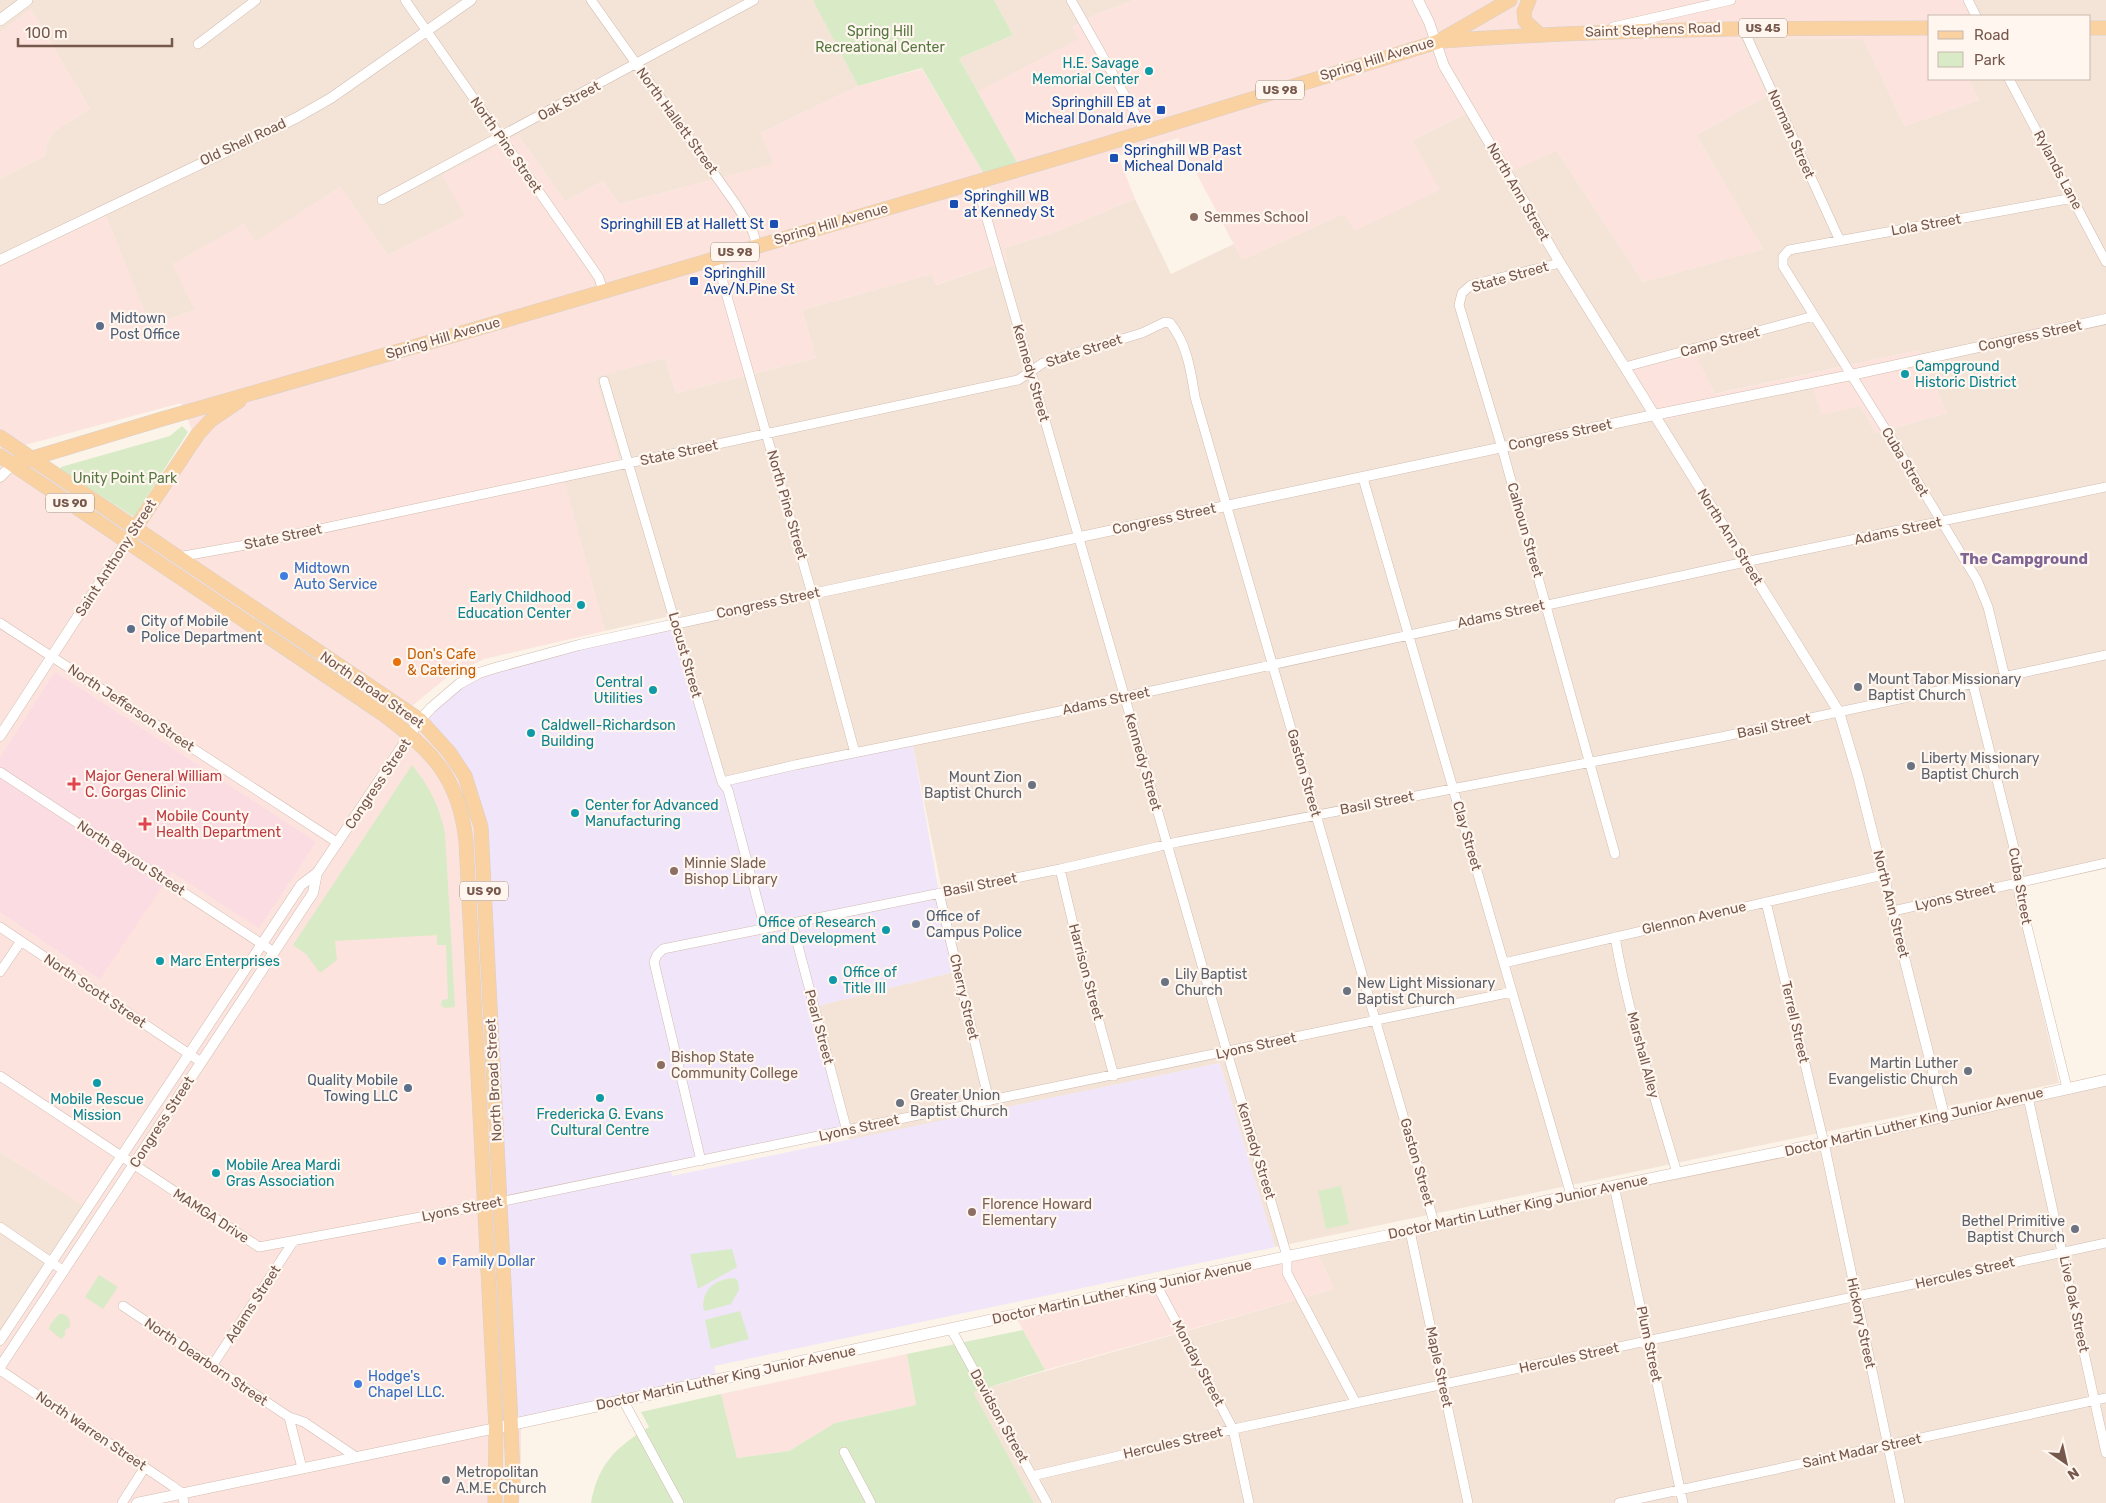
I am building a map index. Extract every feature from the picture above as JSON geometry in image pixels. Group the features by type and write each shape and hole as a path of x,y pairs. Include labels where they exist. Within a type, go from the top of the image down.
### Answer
{"main road":[{"path":"0,20 27,0"},
{"name":"Spring Hill Avenue","path":"7,466 758,246 1437,42 1510,0"},
{"path":"1529,0 1524,12 1525,21 1540,35"},
{"name":"Saint Stephens Road","path":"1437,42 1596,31 1743,28 1928,28"},
{"path":"2091,28 2106,28"},
{"name":"Saint Anthony Street","path":"130,535 198,434 212,420 248,394"},
{"name":"North Broad Street","path":"0,437 130,535 411,735 427,749 440,765 452,787 464,818 496,1428"},
{"name":"North Broad Street","path":"0,456 7,466 130,535 178,557 420,720 449,752 465,776 481,827 510,1424"},
{"name":"Doctor Martin Luther King Junior Avenue","path":"496,1428 1156,1284 1824,1143 2106,1080"},
{"name":"US 90","path":"510,1424 513,1478 511,1503"},
{"name":"US 90","path":"496,1428 496,1503"}],"street":[{"path":"198,44 256,0"},
{"name":"North Pine Street","path":"405,0 599,278 603,291"},
{"name":"Old Shell Road","path":"0,260 296,118 331,98 471,0"},
{"name":"North Hallett Street","path":"591,0 735,203 753,232 758,246"},
{"name":"Oak Street","path":"382,200 754,0"},
{"path":"1071,0 1145,131"},
{"name":"North Ann Street","path":"1418,0 1437,42 1444,66 1560,263 1839,712 1858,776 1944,1116"},
{"path":"1596,31 1731,0"},
{"path":"1968,0 1976,15"},
{"name":"Norman Street","path":"1743,28 1840,241"},
{"name":"Rylands Lane","path":"2010,80 2106,262"},
{"name":"Kennedy Street","path":"976,181 1226,1052 1287,1256 1287,1273 1356,1403"},
{"name":"Lola Street","path":"1783,257 1789,250 2073,198"},
{"name":"Cuba Street","path":"1783,257 1783,266 1977,580 1988,607 2005,677"},
{"name":"North Pine Street","path":"716,258 812,594 855,753"},
{"name":"State Street","path":"1462,293 1471,285 1560,263"},
{"name":"Calhoun Street","path":"1462,293 1459,304 1502,448 1615,854"},
{"name":"Camp Street","path":"1625,367 1814,316"},
{"name":"Congress Street","path":"0,1340 301,885 317,873 420,720 442,697 459,684 479,673 579,645 812,594 1654,415 1852,375 2106,319"},
{"name":"State Street","path":"178,557 240,546 767,435 1018,380 1043,364 1142,333 1164,322 1170,323"},
{"name":"Gaston Street","path":"1170,323 1175,329 1190,364 1195,397 1316,815 1378,1021 1435,1226"},
{"name":"Locust Street","path":"604,381 722,782 728,790 765,929"},
{"path":"0,477 7,466"},
{"name":"Clay Street","path":"1363,478 1572,1195"},
{"name":"Adams Street","path":"855,753 1124,697 1546,604 2106,487"},
{"name":"Saint Anthony Street","path":"0,736 130,535"},
{"name":"North Jefferson Street","path":"0,623 338,843"},
{"name":"Basil Street","path":"702,1161 654,962 657,955 663,949 1060,869 1167,844 1839,712 2106,655"},
{"name":"Cuba Street","path":"1973,684 2018,864 2019,894 2067,1088"},
{"path":"722,782 855,753"},
{"name":"North Bayou Street","path":"0,772 274,952"},
{"name":"Lyons Street","path":"1893,911 2106,863"},
{"name":"Harrison Street","path":"1060,869 1078,945 1114,1076"},
{"name":"Congress Street","path":"0,1369 313,893 317,873"},
{"name":"Glennon Avenue","path":"1504,963 1883,875"},
{"name":"Cherry Street","path":"939,893 989,1102"},
{"name":"Terrell Street","path":"1766,902 1824,1143"},
{"name":"Pearl Street","path":"792,923 847,1131"},
{"name":"North Scott Street","path":"0,927 201,1062"},
{"name":"Marshall Alley","path":"1615,936 1622,976 1638,1039 1677,1173"},
{"path":"0,972 21,941"},
{"name":"Lyons Street","path":"293,1242 702,1161 1512,992"},
{"name":"MAMGA Drive","path":"0,1076 121,1158 259,1247 293,1242"},
{"name":"Live Oak Street","path":"2028,1096 2106,1453"},
{"name":"Hickory Street","path":"1824,1143 1900,1503"},
{"name":"Plum Street","path":"1614,1186 1683,1503"},
{"path":"0,1227 64,1271"},
{"name":"Maple Street","path":"1410,1231 1468,1503"},
{"name":"Adams Street","path":"212,1366 293,1242"},
{"name":"Hercules Street","path":"1032,1476 1233,1429 2106,1243"},
{"name":"Monday Street","path":"1156,1284 1233,1429 1249,1503"},
{"name":"North Dearborn Street","path":"123,1306 289,1417 304,1422 356,1457"},
{"name":"Davidson Street","path":"951,1329 1047,1503"},
{"name":"North Warren Street","path":"0,1369 146,1467 183,1498"},
{"name":"Saint Madar Street","path":"1618,1503 2106,1398"},
{"path":"623,1400 679,1503"},
{"path":"289,1417 302,1468"},
{"name":"Doctor Martin Luther King Junior Avenue","path":"137,1503 183,1498 302,1468 496,1428"},
{"path":"844,1452 871,1503"},
{"path":"122,1503 146,1467"}],"shaded area":[{"path":"0,0 814,0 858,86 761,133 774,164 619,204 603,181 565,201 518,135 465,216 388,255 340,187 256,242 244,224 173,265 195,310 150,326 106,216 0,266 0,179 45,156 47,144 54,131 90,109 31,9 0,33"},
{"path":"994,0 1135,0 1099,13 1072,27 1079,39 978,92 959,58 1013,35"},
{"path":"1135,0 1962,0 1970,15 1928,15 1928,80 1969,80 1979,100 1905,126 1863,39 1740,38 1767,96 1696,135 1763,249 1643,282 1557,151 1502,176 1467,113 1413,140 1440,190 1355,231 1343,214 1242,260 1178,138 1118,156 1135,199 1053,233 1004,248 1007,261 935,285 932,274 802,310 816,358 676,393 665,358 596,377 619,460 562,471 605,631 484,659 446,678 412,706 476,777 521,1412 521,1485 519,1503 0,1503 0,1348 93,1212 0,1152 0,266 106,216 151,326 195,310 172,264 244,224 256,241 340,187 388,255 465,216 442,175 518,135 565,201 603,181 619,204 773,164 761,133 858,86 922,69 984,174 1018,164 978,92 1078,39 1072,27 1099,13","holes":["181,403 197,442 142,527 134,517 21,446"]},
{"path":"1962,0 2106,0 2106,21 2091,21 2091,15 1970,15"},
{"path":"31,9 90,109 54,131 47,144 45,156 0,179 0,33"},
{"path":"2091,35 2106,35 2106,866 2014,889 2059,1083 1275,1247 1220,1063 849,1140 814,1007 958,971 912,741 722,782 679,614 605,631 561,470 619,460 595,377 665,358 676,393 816,358 802,310 932,274 936,285 1007,261 1004,248 1053,233 1135,199 1171,274 1234,244 1242,260 1343,214 1413,140 1467,113 1557,151 1643,282 1763,249 1696,135 1767,96 1740,38 1863,39 1905,126 1979,100 1969,80 2091,80","holes":["1919,350 1947,413 1876,433 1860,406 1812,386 1654,409 1695,354 1714,394"]},
{"path":"1919,350 1947,413 1876,433 1860,406 1821,415 1812,386 1662,421 1631,370 1695,354 1715,394"},
{"name":"Bishop State Community College","path":"675,624 722,782 912,741 939,893 958,971 814,1007 847,1131 670,1168 672,1176 1220,1063 1275,1247 714,1366 717,1379 510,1424 473,796 420,720 479,673"},
{"name":"Mobile County Health Department","path":"55,672 316,842 259,928 172,872 100,979 0,912 0,758"},
{"path":"2106,1086 2106,1503 1034,1503 972,1392 1334,1289 1318,1254"},
{"path":"0,1152 94,1212 0,1348"},
{"path":"1318,1254 1334,1289 1045,1370 1017,1319"},
{"path":"907,1354 916,1405 835,1423 789,1451 737,1458 721,1394"}],"green space":[{"name":"Spring Hill Recreational Center","path":"813,0 994,0 1013,35 959,58 1018,164 984,174 922,68 858,86"},
{"name":"Unity Point Park","path":"182,426 188,432 134,517 61,470 61,467 170,436"},
{"path":"412,765 433,797 445,834 455,1007 445,1008 441,1006 442,1000 448,999 446,945 437,945 437,935 335,941 337,960 320,973 306,954 293,945"},
{"path":"1341,1186 1349,1224 1326,1229 1318,1191"},
{"path":"732,1249 737,1267 698,1289 690,1254"},
{"path":"99,1275 118,1287 103,1309 85,1297"},
{"path":"735,1278 738,1281 739,1290 731,1304 705,1311 703,1304 708,1290 715,1283"},
{"path":"740,1311 749,1339 711,1349 705,1320"},
{"path":"59,1314 66,1316 70,1324 70,1327 65,1330 65,1335 61,1339 49,1329"},
{"path":"1023,1330 1045,1370 973,1392 1034,1503 591,1503 598,1477 610,1458 637,1434 649,1427 641,1412 721,1394 737,1458 789,1451 835,1423 916,1405 907,1354"}],"place":[{"name":"H.E. Savage Memorial Center","path":"1149,71"},
{"name":"Springhill EB at Micheal Donald Ave","path":"1161,110"},
{"name":"Springhill WB Past Micheal Donald","path":"1114,158"},
{"name":"Springhill WB at Kennedy St","path":"954,204"},
{"name":"Semmes School","path":"1194,217"},
{"name":"Springhill EB at Hallett St","path":"774,224"},
{"name":"Springhill Ave/N.Pine St","path":"694,281"},
{"name":"Midtown Post Office","path":"100,326"},
{"name":"Campground Historic District","path":"1905,374"},
{"name":"Midtown Auto Service","path":"284,576"},
{"name":"Early Childhood Education Center","path":"581,605"},
{"name":"City of Mobile Police Department","path":"131,629"},
{"name":"Don's Cafe & Catering","path":"397,662"},
{"name":"Mount Tabor Missionary Baptist Church","path":"1858,687"},
{"name":"Central Utilities","path":"653,690"},
{"name":"Caldwell-Richardson Building","path":"531,733"},
{"name":"Liberty Missionary Baptist Church","path":"1911,766"},
{"name":"Major General William C. Gorgas Clinic","path":"74,784"},
{"name":"Mount Zion Baptist Church","path":"1032,785"},
{"name":"Center for Advanced Manufacturing","path":"575,813"},
{"name":"Mobile County Health Department","path":"145,824"},
{"name":"Minnie Slade Bishop Library","path":"674,871"},
{"name":"Office of Campus Police","path":"916,924"},
{"name":"Office of Research and Development","path":"886,930"},
{"name":"Marc Enterprises","path":"160,961"},
{"name":"Office of Title III","path":"833,980"},
{"name":"Lily Baptist Church","path":"1165,982"},
{"name":"New Light Missionary Baptist Church","path":"1347,991"},
{"name":"Bishop State Community College","path":"661,1065"},
{"name":"Martin Luther Evangelistic Church","path":"1968,1071"},
{"name":"Mobile Rescue Mission","path":"97,1083"},
{"name":"Quality Mobile Towing LLC","path":"408,1088"},
{"name":"Fredericka G. Evans Cultural Centre","path":"600,1098"},
{"name":"Greater Union Baptist Church","path":"900,1103"},
{"name":"Mobile Area Mardi Gras Association","path":"216,1173"},
{"name":"Florence Howard Elementary","path":"972,1212"},
{"name":"Bethel Primitive Baptist Church","path":"2075,1229"},
{"name":"Family Dollar","path":"442,1261"},
{"name":"Hodge's Chapel LLC.","path":"358,1384"},
{"name":"Metropolitan A.M.E. Church","path":"446,1480"}],"district":[{"name":"The Campground","path":"2024,559"}]}
